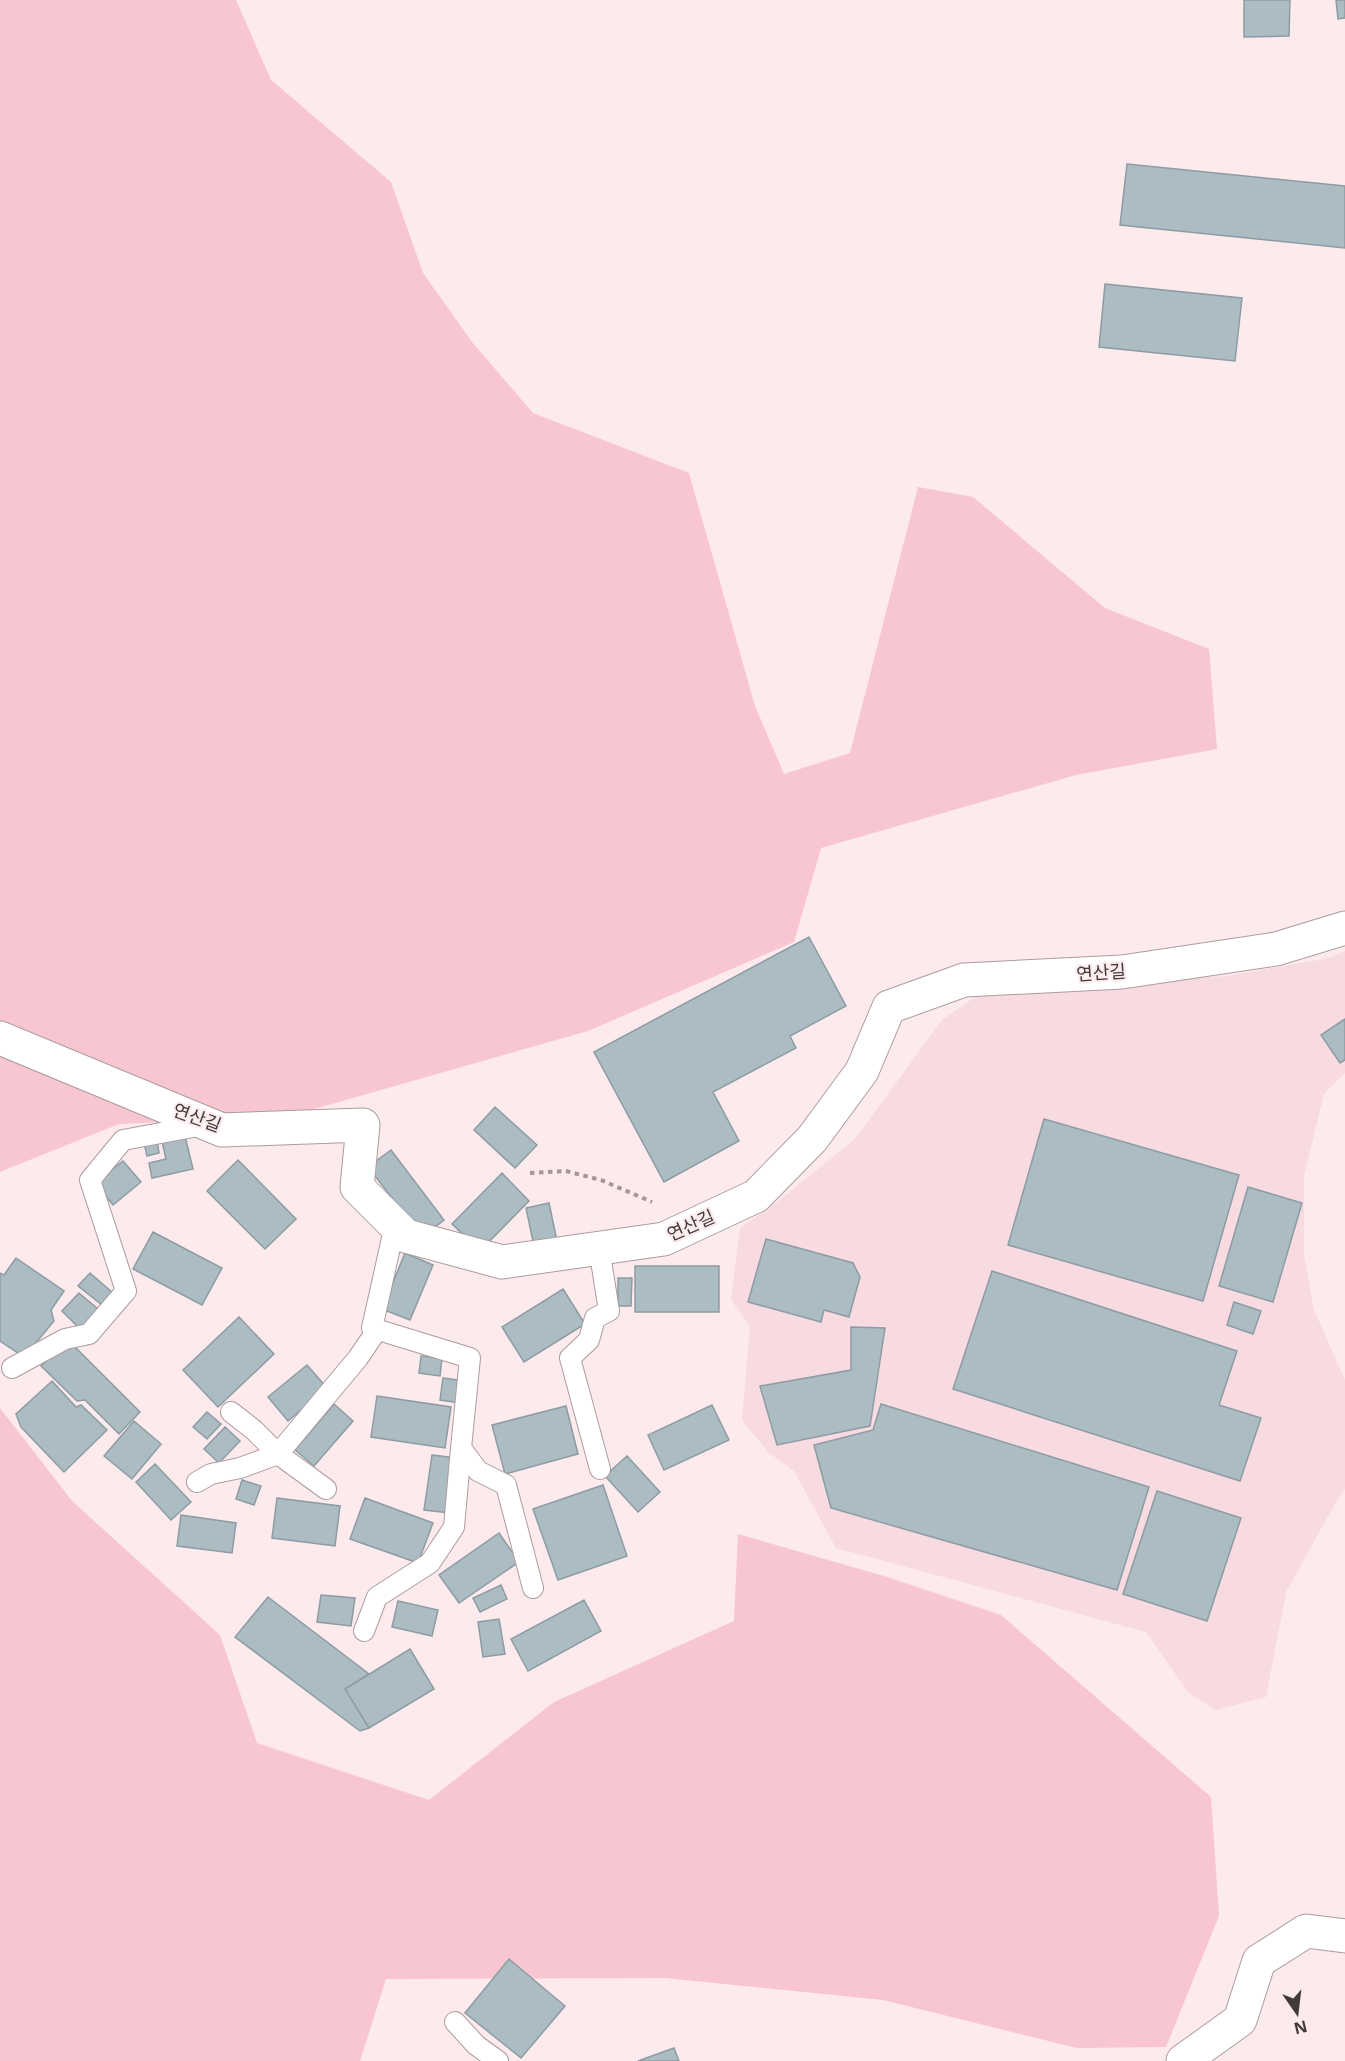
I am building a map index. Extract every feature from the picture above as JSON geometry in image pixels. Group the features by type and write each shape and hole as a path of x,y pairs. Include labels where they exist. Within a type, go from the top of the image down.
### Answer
{"street":[{"name":"연산길","path":"0,1038 222,1130 363,1125 357,1187 406,1236 502,1262 664,1239 756,1196 812,1139 862,1071 889,1007 964,980 1122,972 1276,950 1345,928"},
{"path":"1183,2061 1240,2020 1259,1961 1306,1931 1345,1936"}],"lane":[{"path":"12,1368 65,1339 89,1334 126,1291 90,1180 123,1140 207,1124"},
{"path":"364,1631 377,1597 430,1563 454,1527 470,1358 372,1328 395,1225"},
{"path":"599,1248 609,1311 595,1318 589,1340 570,1358 600,1469"},
{"path":"197,1482 211,1474 240,1468 278,1454 358,1358 377,1330"},
{"path":"231,1412 254,1430 278,1454 326,1489"},
{"path":"461,1448 478,1471 506,1485 532,1588"},
{"path":"455,2022 476,2045 498,2061"}],"path":[{"path":"530,1173 566,1171 601,1180 656,1204 677,1232"}],"shaded area":[{"path":"0,0 236,0 271,80 391,182 423,273 472,342 533,413 689,473 755,706 784,774 850,753 918,487 973,497 1105,608 1209,649 1217,749 1076,775 821,848 794,942 588,1031 286,1117 119,1124 0,1172"},
{"path":"1345,951 1345,1073 1324,1094 1304,1176 1304,1255 1314,1310 1345,1380 1345,1489 1286,1592 1266,1697 1216,1710 1188,1692 1146,1632 836,1548 794,1471 769,1453 742,1420 750,1326 731,1300 740,1228 781,1199 855,1139 942,1020 981,993 1227,976 1329,958"},
{"path":"0,1408 72,1501 220,1635 257,1743 429,1800 554,1702 734,1621 738,1534 884,1576 1001,1615 1211,1797 1219,1916 1166,2047 1077,2048 883,2000 665,1978 386,1979 360,2061 0,2061"}],"building":[{"path":"1244,0 1290,0 1289,36 1244,37"},
{"path":"1336,0 1345,0 1345,18 1338,19"},
{"path":"1127,164 1345,186 1345,248 1120,225"},
{"path":"1105,284 1242,298 1235,361 1099,347"},
{"path":"809,937 846,1006 790,1036 796,1048 713,1092 739,1141 664,1182 594,1052"},
{"path":"1345,1019 1345,1060 1340,1063 1321,1035"},
{"path":"495,1107 537,1145 515,1168 474,1130"},
{"path":"1044,1119 1239,1175 1203,1301 1008,1245"},
{"path":"185,1136 193,1169 152,1178 149,1163 166,1159 162,1141"},
{"path":"157,1140 159,1153 147,1156 144,1143"},
{"path":"391,1150 444,1220 422,1237 368,1167"},
{"path":"238,1160 296,1219 265,1249 207,1191"},
{"path":"123,1161 141,1182 113,1205 95,1183"},
{"path":"502,1173 529,1201 480,1251 452,1224"},
{"path":"1248,1187 1302,1203 1273,1302 1219,1286"},
{"path":"549,1203 557,1241 534,1246 526,1208"},
{"path":"153,1232 222,1268 202,1305 133,1269"},
{"path":"766,1239 853,1263 860,1277 849,1317 824,1310 821,1322 748,1302"},
{"path":"405,1253 433,1265 410,1320 382,1309"},
{"path":"16,1258 64,1291 51,1310 54,1321 24,1357 0,1341 0,1273 4,1275"},
{"path":"635,1266 719,1266 719,1312 635,1312"},
{"path":"992,1271 1237,1351 1219,1405 1261,1418 1240,1481 953,1389"},
{"path":"90,1273 113,1293 102,1305 78,1286"},
{"path":"618,1278 632,1278 631,1306 618,1306"},
{"path":"563,1289 585,1324 524,1362 502,1327"},
{"path":"79,1293 98,1309 80,1329 62,1311"},
{"path":"1234,1302 1261,1311 1253,1334 1227,1325"},
{"path":"239,1317 274,1354 218,1407 183,1370"},
{"path":"851,1327 885,1328 870,1426 777,1445 760,1386 851,1370"},
{"path":"68,1340 140,1412 119,1434 85,1400 77,1401 41,1366"},
{"path":"421,1356 442,1358 440,1376 419,1373"},
{"path":"307,1365 327,1388 288,1421 268,1397"},
{"path":"443,1378 464,1381 460,1403 440,1400"},
{"path":"52,1381 76,1407 81,1405 107,1430 64,1472 21,1427 16,1414"},
{"path":"377,1396 451,1407 445,1448 371,1437"},
{"path":"334,1404 353,1421 314,1466 295,1450"},
{"path":"881,1404 1149,1487 1117,1590 831,1508 814,1445 873,1430"},
{"path":"712,1405 729,1440 664,1470 648,1435"},
{"path":"566,1406 578,1454 505,1474 492,1425"},
{"path":"207,1412 221,1424 207,1439 193,1427"},
{"path":"134,1421 161,1444 132,1479 104,1456"},
{"path":"225,1427 240,1441 219,1463 204,1449"},
{"path":"432,1455 456,1458 450,1513 424,1510"},
{"path":"627,1456 660,1492 638,1512 605,1476"},
{"path":"155,1464 191,1502 171,1520 136,1482"},
{"path":"242,1480 261,1486 254,1505 236,1499"},
{"path":"603,1485 627,1556 558,1580 533,1509"},
{"path":"1157,1491 1241,1518 1207,1621 1123,1594"},
{"path":"277,1498 340,1506 335,1546 272,1538"},
{"path":"365,1498 433,1523 418,1563 350,1539"},
{"path":"181,1515 236,1523 232,1553 177,1546"},
{"path":"499,1533 519,1562 459,1603 439,1575"},
{"path":"501,1585 507,1599 480,1612 473,1598"},
{"path":"321,1595 355,1598 351,1626 317,1622"},
{"path":"268,1597 369,1674 345,1689 369,1728 360,1731 235,1637"},
{"path":"584,1600 601,1631 528,1671 511,1639"},
{"path":"398,1601 438,1610 432,1636 392,1627"},
{"path":"499,1619 505,1654 483,1657 478,1622"},
{"path":"410,1649 434,1689 369,1728 345,1689"},
{"path":"509,1959 565,2006 521,2058 465,2013"},
{"path":"674,2048 679,2061 638,2061"}]}
